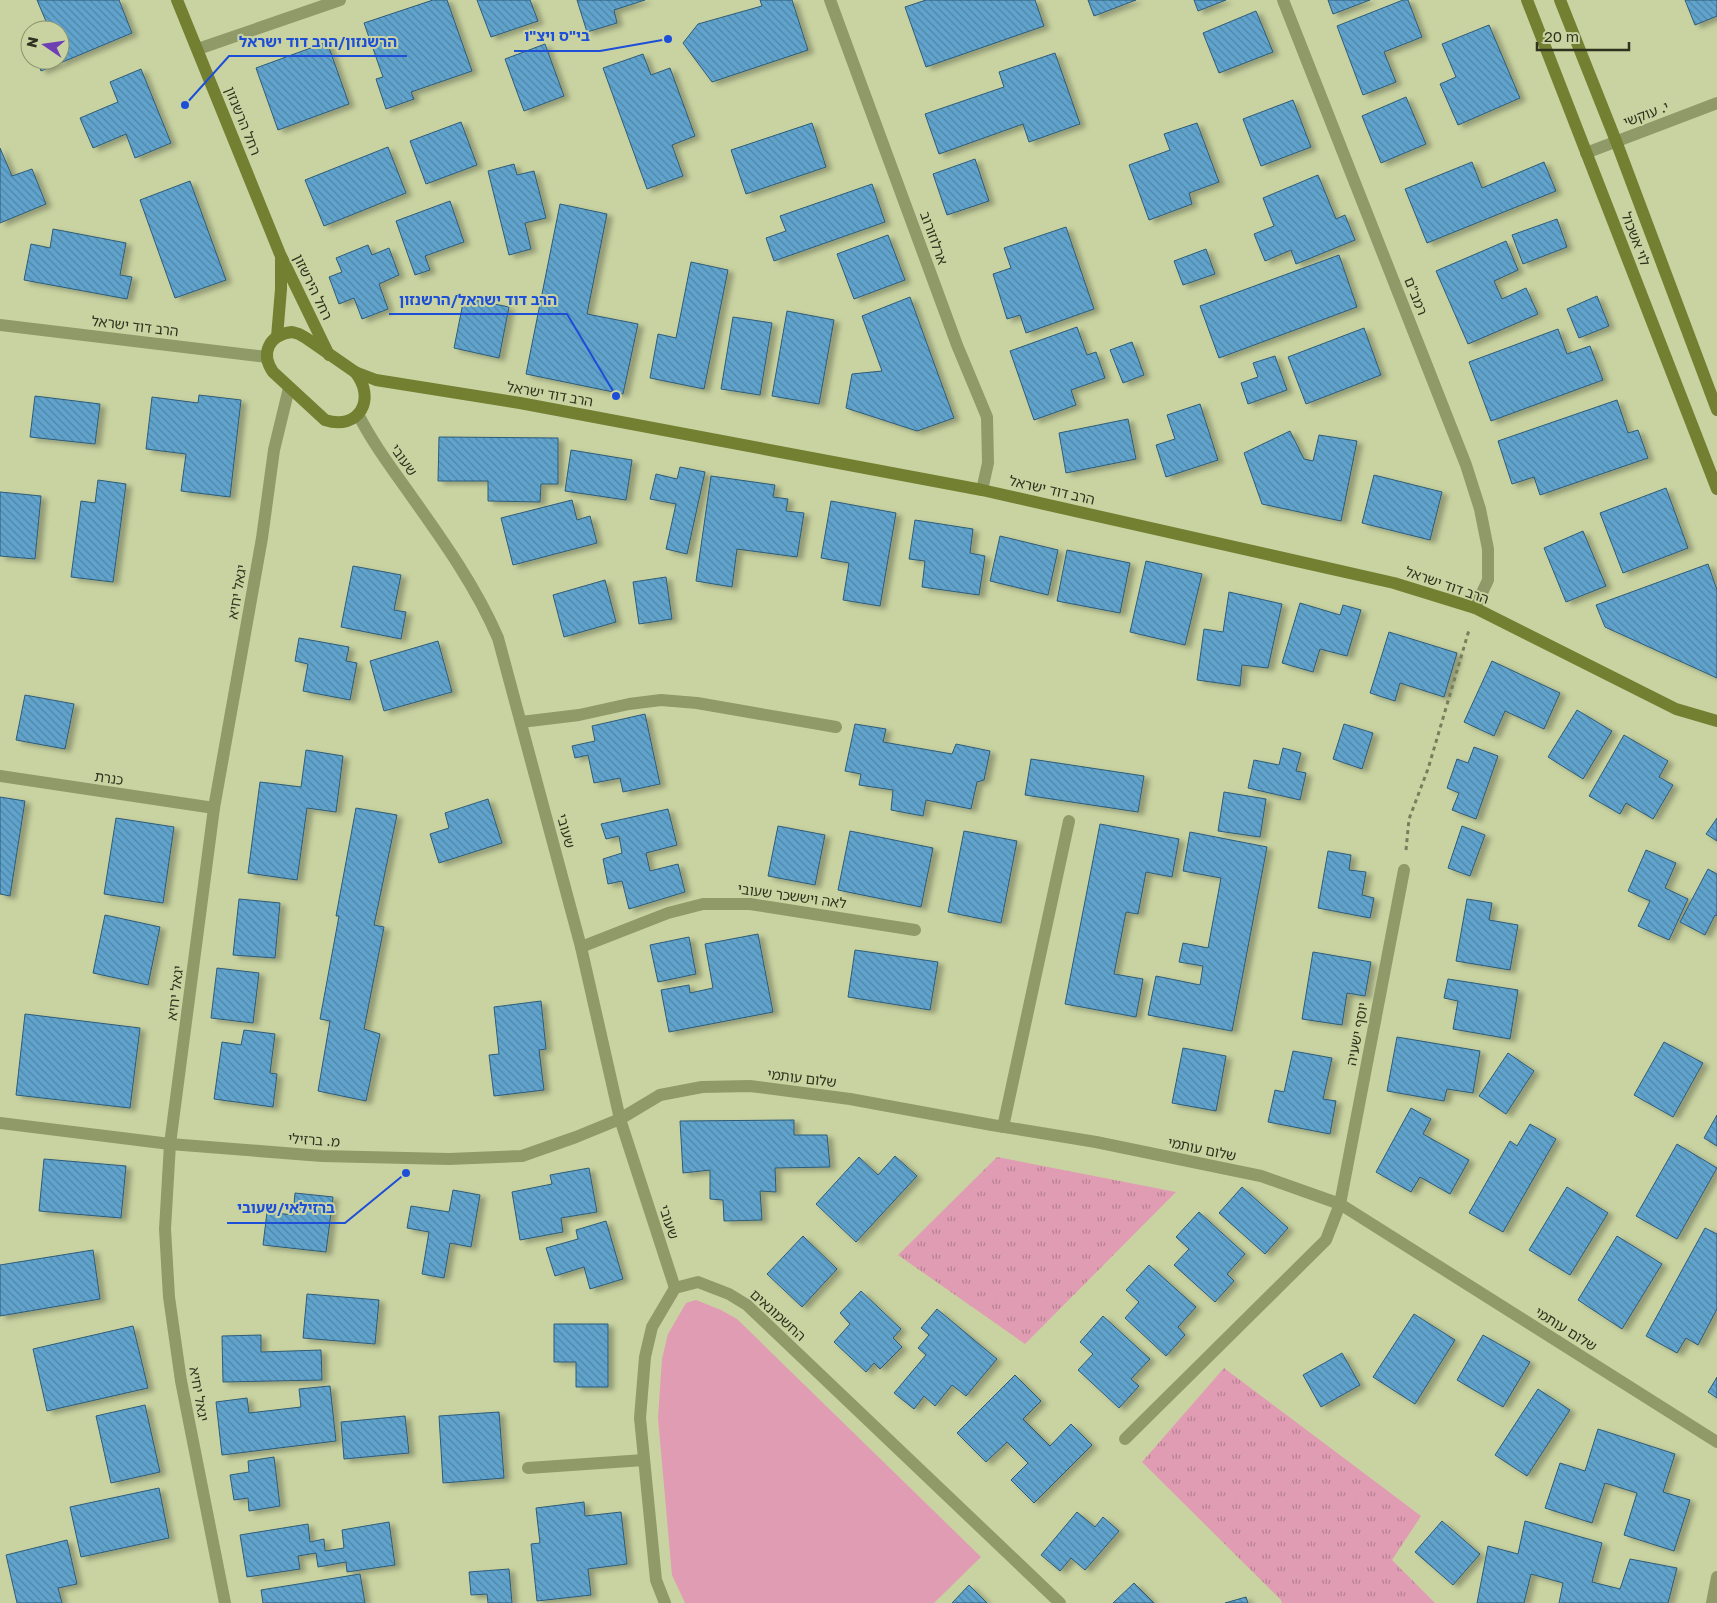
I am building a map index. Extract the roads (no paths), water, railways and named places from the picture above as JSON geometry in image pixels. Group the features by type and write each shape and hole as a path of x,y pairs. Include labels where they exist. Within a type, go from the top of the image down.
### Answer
{"street":[{"name":"רחל הרשנזון","path":"177,0 280,254"},
{"path":"198,50 340,0"},
{"name":"ארלוזורוב","path":"830,0 957,345 987,417 988,463 982,490"},
{"name":"רמב\"ם","path":"1283,0 1466,465 1480,509 1488,548 1488,580 1476,608"},
{"name":"לוי אשכול","path":"1527,0 1717,489"},
{"name":"לוי אשכול","path":"1560,0 1616,141 1717,410"},
{"name":"י. עוקשי","path":"1586,152 1717,103"},
{"name":"רחל הירשזון","path":"277,337 281,289 280,254"},
{"name":"רחל הירשזון","path":"280,254 330,355"},
{"name":"הרב דוד ישראל","path":"0,325 266,357"},
{"name":"הרב דוד ישראל","path":"277,337 284,333 292,332 299,334 355,372 376,380 520,403 982,490 1394,583 1476,608 1676,709 1717,721"},
{"path":"277,337 271,342 266,357 268,366 272,372 325,420 343,422 358,414 363,406 365,388 355,372"},
{"name":"יגאל יחיא","path":"225,1603 181,1381 169,1297 166,1229 170,1144 214,808 260,548 274,450 289,388"},
{"name":"שעובי","path":"358,414 380,452 446,546 485,608 498,638 581,947 620,1119 675,1288"},
{"path":"521,722 579,715 629,704 661,700 697,703 836,727"},
{"name":"כנרת","path":"0,776 214,808"},
{"path":"1003,1127 1069,821"},
{"name":"יוסף ישעיה","path":"1125,1439 1326,1240 1340,1204 1404,870"},
{"name":"לאה ויששכר שעובי","path":"581,947 668,913 703,904 750,904 915,930"},
{"name":"שלום עותמי","path":"620,1119 660,1095 702,1087 750,1086 850,1099 1096,1142 1262,1176 1340,1204 1717,1442"},
{"name":"מ. ברזילי","path":"0,1123 170,1144 322,1156 449,1159 522,1156 620,1119"},
{"name":"החשמונאים","path":"675,1288 698,1282 729,1294 747,1305 1060,1603"},
{"path":"665,1603 656,1580 640,1418 645,1356 652,1327 675,1288"},
{"path":"528,1468 644,1460"},
{"path":"1712,1603 1717,1577"}],"place":[{"name":"בי\"ס ויצ\"ו","path":"668,39"},
{"name":"הרשנזון/הרב דוד ישראל","path":"185,105"},
{"name":"הרב דוד ישראל/הרשנזון","path":"616,396"},
{"name":"ברזילאי/שעובי","path":"406,1173"}]}
